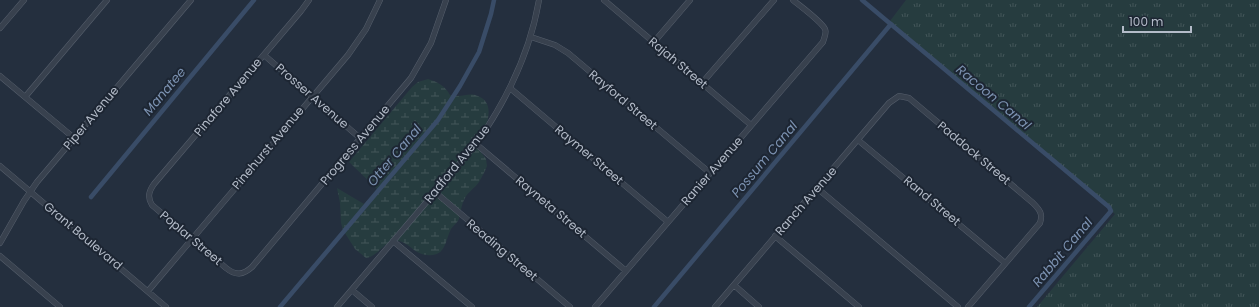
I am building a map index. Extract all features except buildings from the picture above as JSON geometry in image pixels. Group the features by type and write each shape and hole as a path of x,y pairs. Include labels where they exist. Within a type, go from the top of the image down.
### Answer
{"street":[{"path":"0,28 24,0"},
{"path":"25,97 107,0"},
{"name":"Piper Avenue","path":"0,243 30,191 191,0"},
{"name":"Pinafore Avenue","path":"149,194 150,188 309,0"},
{"name":"Pinehurst Avenue","path":"148,291 358,41 370,22 380,0"},
{"name":"Progress Avenue","path":"241,274 252,267 403,89 421,63 436,34 446,0"},
{"name":"Radford Avenue","path":"337,307 476,144 491,122 510,88 531,37 539,0"},
{"name":"Rajah Street","path":"605,0 752,125"},
{"path":"654,42 690,0"},
{"path":"702,83 774,0"},
{"name":"Ranier Avenue","path":"595,307 823,42 826,34 825,29 793,0"},
{"name":"Rayford Street","path":"531,37 555,46 568,53 710,173"},
{"name":"Prosser Avenue","path":"264,55 360,138"},
{"path":"0,76 74,138"},
{"name":"Raymer Street","path":"510,88 668,222"},
{"name":"Ranch Avenue","path":"715,307 890,103 899,96"},
{"name":"Paddock Street","path":"899,96 909,98 1033,203 1041,212 1042,217 1040,223 1005,263"},
{"name":"Rand Street","path":"858,140 1005,263"},
{"name":"Rayneta Street","path":"476,144 626,271"},
{"name":"Grant Boulevard","path":"0,166 166,307"},
{"path":"817,188 958,307"},
{"name":"Reading Street","path":"435,192 570,307"},
{"name":"Poplar Street","path":"149,194 149,200 152,205 230,271 235,274 241,274"},
{"path":"775,236 859,307"},
{"path":"393,241 472,307"},
{"path":"0,256 60,307"},
{"path":"968,307 1005,263"},
{"path":"734,285 759,307"},
{"path":"352,290 372,307"}],"green space":[{"path":"906,0 1259,0 1259,307 1037,307 1115,214 890,21"},
{"path":"428,79 441,85 450,95 475,95 483,99 487,104 489,111 488,118 477,147 486,159 487,166 479,182 465,198 459,219 451,229 441,251 433,255 422,254 418,253 403,242 394,241 387,244 374,255 366,258 355,249 343,230 337,188 364,204 378,190 349,162 412,87 418,82"}],"waterway":[{"name":"Manatee","path":"91,197 254,0"},
{"name":"Otter Canal","path":"280,307 438,120 460,86 479,52 494,0"},
{"name":"Racoon Canal","path":"862,0 1109,207 1111,211 1029,307"},
{"name":"Possum Canal","path":"654,307 891,24"}],"water label":[{"name":"Rabbit Canal","path":"1062,252"}]}
